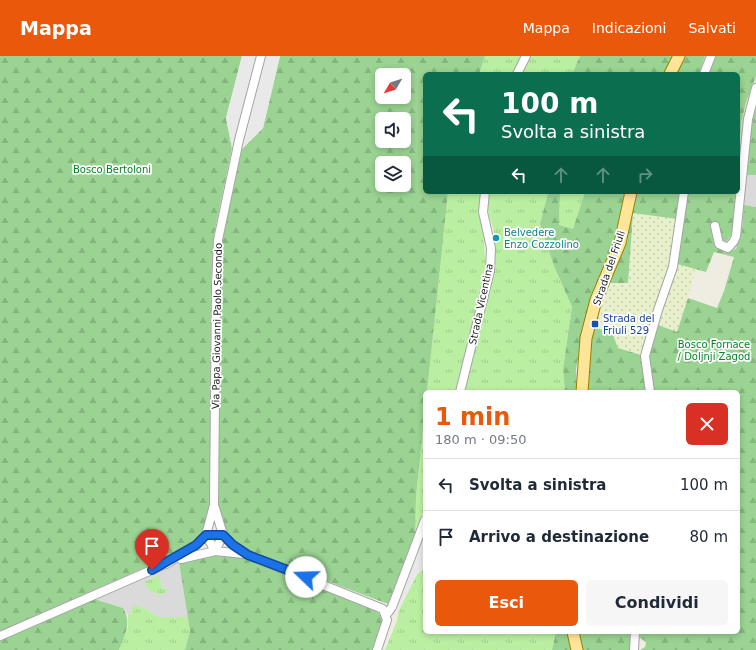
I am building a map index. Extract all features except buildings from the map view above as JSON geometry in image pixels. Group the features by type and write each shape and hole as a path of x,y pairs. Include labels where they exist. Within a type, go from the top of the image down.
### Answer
{"main road":[{"path":"671,72 679,56"},
{"name":"Strada del Friuli","path":"582,390 586,338 596,300 620,242 631,194"},
{"path":"573,634 577,650"}],"street":[{"name":"Via Papa Giovanni Paolo Secondo","path":"206,535 214,505 216,286 218,240 239,140 260,56"},
{"path":"518,72 526,56"},
{"path":"705,72 711,56"},
{"path":"714,226 719,244 728,248 736,236 748,119 756,88"},
{"name":"Strada Vicentina","path":"460,390 490,271 491,248 483,212 485,194"},
{"path":"650,390 645,356 658,310 673,266 684,194"},
{"name":"Via Papa Giovanni Paolo Secondo","path":"214,505 223,535"},
{"path":"376,650 386,627 386,614 392,607 423,525"},
{"path":"206,535 215,551"},
{"path":"166,564 196,545 206,535 223,535 233,545 248,555 378,606 386,614"},
{"path":"215,551 223,535"},
{"path":"0,636 190,555 215,551 248,555"},
{"path":"634,634 634,650"}],"shaded area":[{"path":"242,56 256,56 232,148 226,118"},
{"path":"266,56 280,56 263,128 242,149"},
{"path":"756,76 756,106 750,134 748,175 756,175 756,207 744,205 742,230 736,249 728,252 719,249 715,244 709,224 719,223 720,235 733,231 736,194 740,194 741,124 746,102"},
{"path":"423,535 423,570 417,574 399,610 388,605 403,571"},
{"path":"179,562 188,617 159,617 142,607 132,607 132,614 128,615 123,608 94,599"}],"green space":[{"name":"Bosco Bertoloni","path":"0,56 242,56 226,118 232,148 214,234 211,283 210,509 206,525 196,540 178,553 0,631"},
{"path":"280,56 485,56 480,72 423,72 423,194 448,194 427,390 423,390 423,428 416,497 415,540 388,604 250,552 236,543 225,530 217,510 221,263 224,228 242,149 263,128"},
{"path":"485,56 521,56 513,72 480,72"},
{"path":"530,56 580,56 573,72 524,72"},
{"path":"580,56 672,56 665,72 573,72"},
{"path":"684,56 705,56 700,72 676,72"},
{"path":"715,56 756,56 756,76 746,102 741,124 740,140 740,72 709,72"},
{"path":"756,106 756,175 747,175 750,134"},
{"path":"448,194 481,194 486,274 456,390 427,390"},
{"path":"488,194 548,194 540,224 554,266 572,307 563,369 565,390 465,390 483,310 494,276 494,240 500,239 499,236 495,235 487,208"},
{"path":"548,194 560,194 559,225 573,229 584,194 626,194 617,237 584,324 576,369 577,390 565,390 563,369 572,307 554,266 540,224"},
{"path":"560,194 584,194 573,229 559,225"},
{"path":"634,194 679,194 677,219 633,213 628,283 609,283"},
{"name":"Bosco Fornace / Doljnji Zagod","path":"688,194 736,194 734,227 732,234 724,243 720,235 719,223 710,225 713,238 717,245 728,252 736,249 742,230 744,205 756,207 756,650 640,650 645,647 646,642 640,638 640,634 740,634 740,390 654,390 649,363 650,351 658,325 677,332 688,298 717,308 724,291 734,257 714,252 706,272 677,264"},
{"path":"633,213 677,219 672,261 641,355 618,348 613,335 595,327 602,300 609,283 628,283"},
{"path":"677,264 696,270 677,332 657,324"},
{"path":"595,327 613,335 618,348 641,355 642,368 648,390 587,390 588,354"},
{"path":"423,428 423,512 415,540 416,497"},
{"path":"217,556 247,558 373,608 381,617 382,628 372,650 185,650 190,631 179,562 197,557"},
{"path":"423,570 423,634 556,634 552,650 385,650 397,621 399,610 417,574"},
{"path":"159,575 162,588 169,590 161,595 150,591 144,582"},
{"path":"94,599 123,608 126,613 127,629 119,650 0,650 0,639"},
{"path":"132,606 142,607 159,617 188,617 190,631 185,650 119,650 128,627 128,615 132,614"},
{"path":"556,634 569,634 572,650 552,650"},
{"path":"576,634 630,634 630,650 580,650"}],"place":[{"name":"Belvedere Enzo Cozzolino","path":"496,238"},
{"name":"Strada del Friuli 529","path":"595,324"}],"route":[{"path":"152,570 166,564 196,545 206,535 216,534 223,535 233,545 248,555 306,577"}]}
